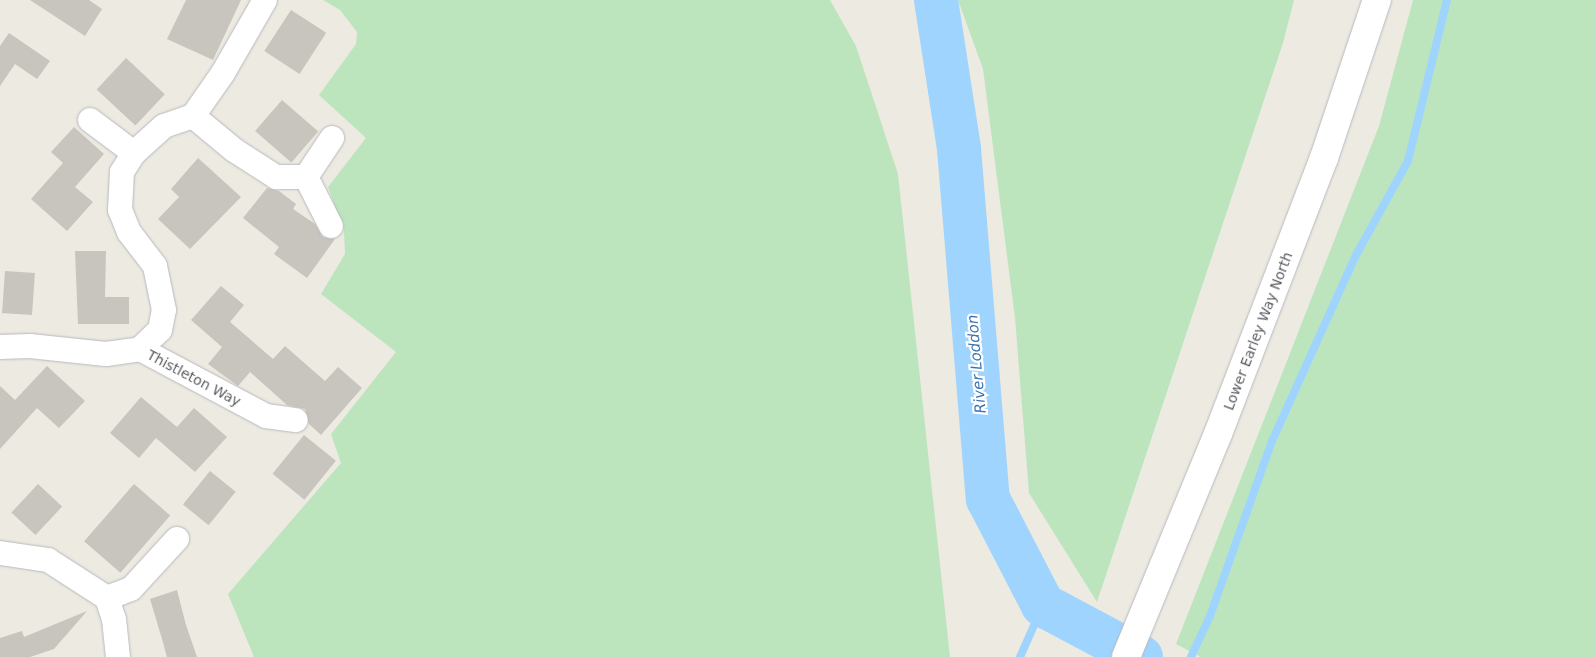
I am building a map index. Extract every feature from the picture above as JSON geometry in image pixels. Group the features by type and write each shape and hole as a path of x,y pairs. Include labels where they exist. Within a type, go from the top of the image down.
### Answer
{"main road":[{"name":"Lower Earley Way North","path":"1126,657 1218,434 1324,158 1377,0"}],"street":[{"path":"140,349 160,330 164,310 156,266 129,232 120,210 122,172 134,153 164,126 193,116 223,72 265,0"},
{"path":"193,116 234,150 276,177 306,177"},
{"path":"90,120 134,153"},
{"path":"306,177 332,138"},
{"path":"306,177 331,226"},
{"name":"Thistleton Way","path":"0,347 30,346 106,354 140,349 266,416 296,420"},
{"path":"107,598 131,589 177,539"},
{"path":"0,553 48,560 107,598 114,619 118,657"}],"green space":[{"path":"323,0 830,0 856,46 898,174 950,657 254,657 228,594 341,463 331,434 396,352 321,294 345,254 344,231 328,187 366,138 319,95 356,44 357,32 340,10"},
{"path":"958,0 1294,0 1283,43 1097,602 1029,493 1015,318 983,69"},
{"path":"1413,0 1595,0 1595,657 1201,657 1176,644 1379,126"}],"building":[{"path":"30,0 89,0 102,9 85,36"},
{"path":"186,0 241,0 213,60 167,39"},
{"path":"291,10 326,33 300,74 264,51"},
{"path":"9,33 50,61 37,79 15,64 0,86 0,46"},
{"path":"126,58 165,94 135,126 97,89"},
{"path":"282,100 318,131 291,162 255,131"},
{"path":"74,127 104,154 75,187 93,202 67,231 31,199 63,163 51,152"},
{"path":"198,158 241,197 190,249 158,219 179,197 171,189"},
{"path":"267,188 279,191 296,204 293,209 315,224 323,237 335,239 307,278 274,254 279,247 243,218"},
{"path":"75,251 106,251 105,297 129,297 129,324 78,324"},
{"path":"5,271 35,273 32,315 2,313"},
{"path":"221,286 244,305 230,322 273,359 285,346 325,381 338,367 362,388 321,435 309,424 305,409 287,405 250,372 238,386 208,364 222,347 191,320"},
{"path":"47,366 85,401 59,428 37,408 0,449 0,386 15,400"},
{"path":"141,397 177,427 194,408 227,437 195,472 156,438 139,458 110,433"},
{"path":"304,435 336,461 304,500 273,474"},
{"path":"210,471 236,492 209,525 183,504"},
{"path":"38,484 62,507 36,535 11,513"},
{"path":"134,484 170,515 120,573 84,541"},
{"path":"177,590 197,657 167,657 150,599"},
{"path":"87,611 54,649 30,657 0,657 0,638 22,631 24,637"}],"waterway":[{"name":"River Loddon","path":"936,0 959,149 988,499 1043,605 1141,657"},
{"path":"1191,657 1210,616 1272,441 1355,257 1408,161 1447,0"},
{"path":"1020,657 1043,605"}]}
